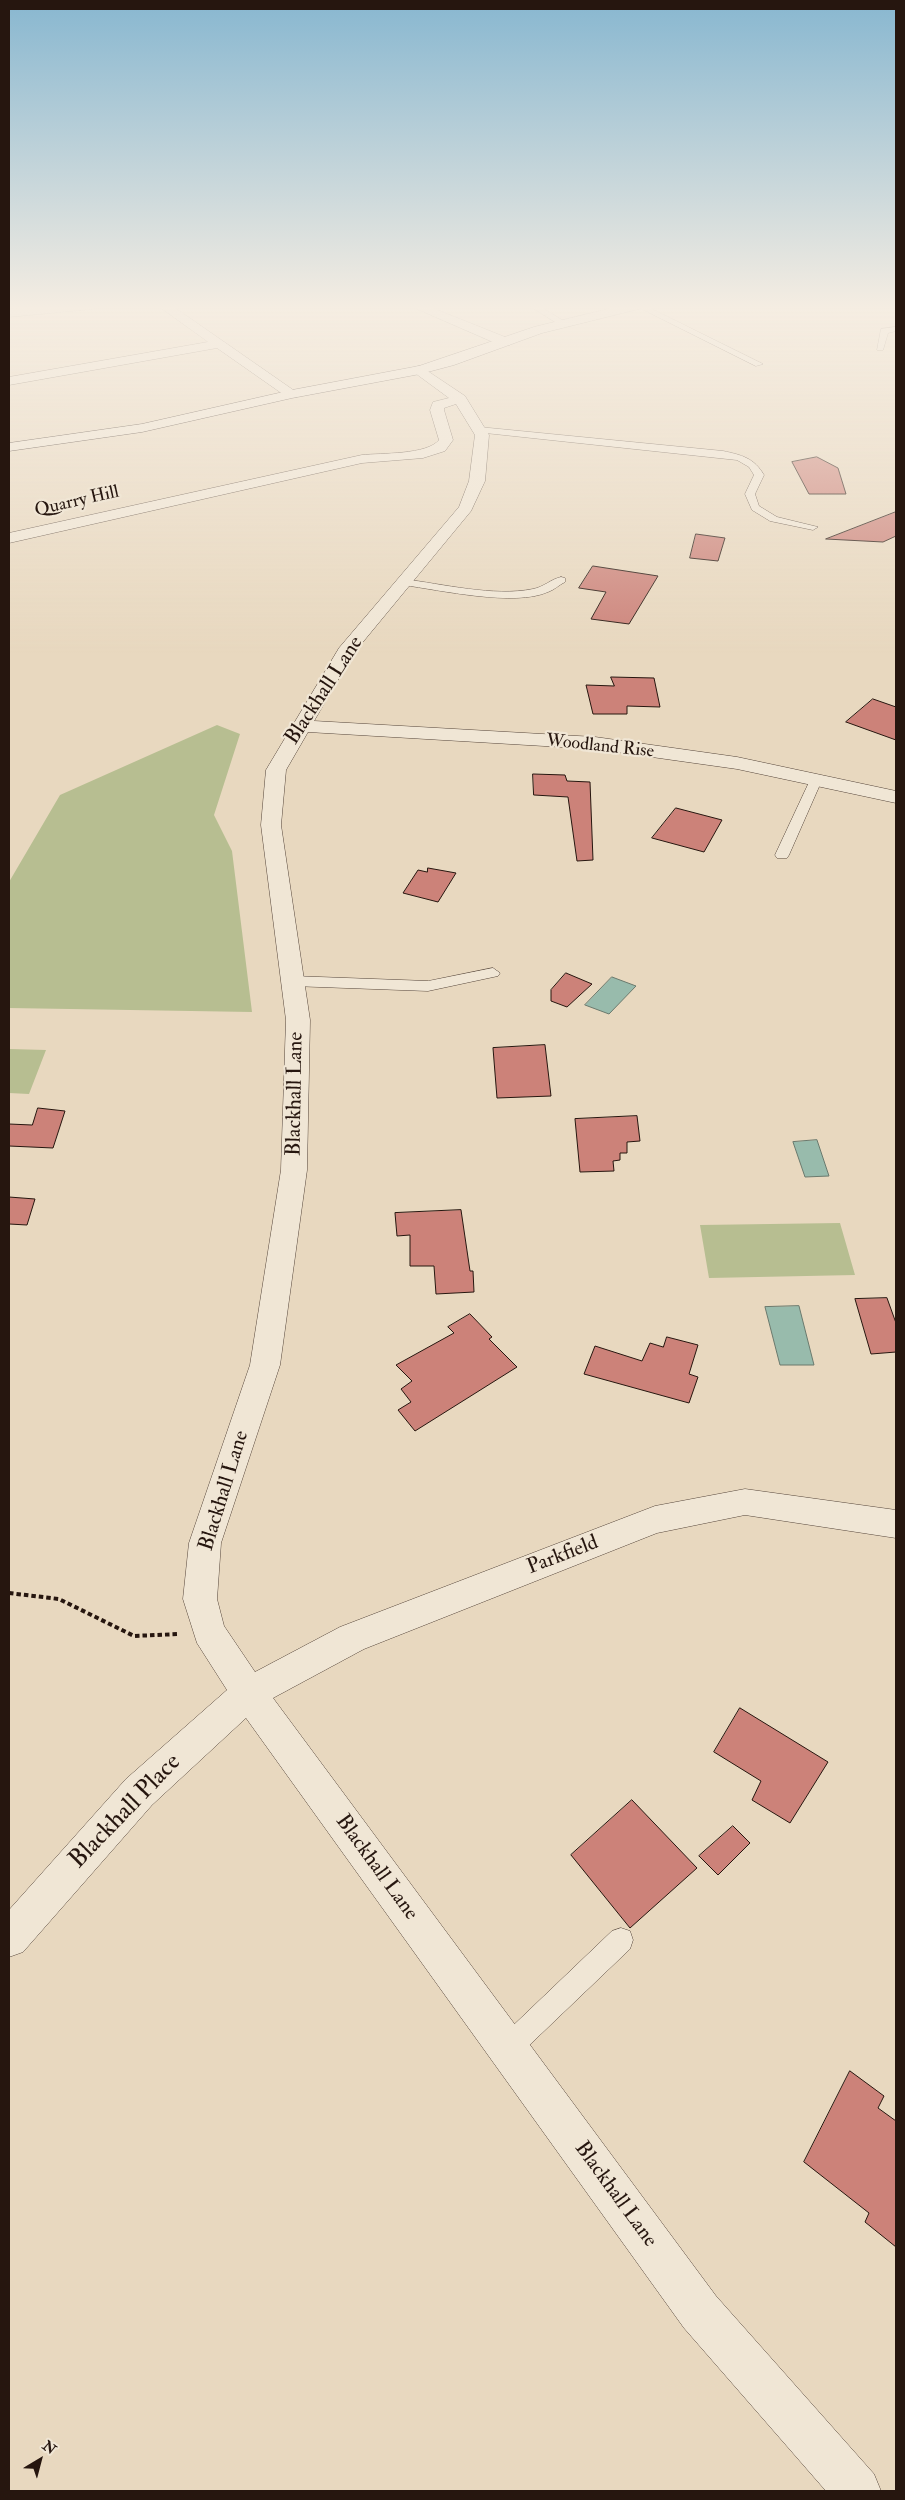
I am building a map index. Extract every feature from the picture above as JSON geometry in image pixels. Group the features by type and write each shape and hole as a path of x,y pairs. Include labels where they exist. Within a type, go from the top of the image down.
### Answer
{"street":[{"path":"9,447 142,428 170,422"},
{"name":"Quarry Hill","path":"9,538 362,459 423,454 440,448 446,440 440,422"},
{"name":"Blackhall Lane","path":"474,422 482,435 477,481 466,508 345,652 276,770 271,825 298,1020 294,1170 265,1364 205,1543 200,1598 209,1632 250,1693 700,2312 857,2491"},
{"name":"Woodland Rise","path":"300,726 595,743 737,763 896,797"},
{"name":"Parkfield","path":"250,1693 352,1638 655,1520 746,1502 896,1524"},
{"name":"Blackhall Place","path":"9,1938 139,1792 250,1693"}],"lane":[{"path":"479,430 722,454 746,459 754,464 759,475 750,494 755,508 774,519 813,527"},
{"path":"404,582 505,593 528,593 544,590 561,580"},
{"path":"782,855 816,780"},
{"path":"292,981 428,986 493,973"},
{"path":"509,2047 621,1940"}],"path":[{"path":"9,1593 59,1599 134,1636 209,1632"}],"shaded area":[{"path":"217,725 240,734 214,815 232,851 252,1012 9,1008 9,882 60,795"},
{"path":"612,977 636,986 609,1014 585,1005"},
{"path":"9,1049 46,1050 29,1094 9,1093"},
{"path":"817,1140 829,1176 805,1177 793,1142"},
{"path":"840,1223 855,1275 709,1278 700,1225"},
{"path":"799,1306 814,1365 780,1365 765,1307"}],"building":[{"path":"817,457 838,468 846,494 809,494 792,462"},
{"path":"896,512 896,536 883,542 826,539"},
{"path":"696,534 725,538 718,561 690,558"},
{"path":"593,566 658,576 629,624 591,619 606,592 579,588"},
{"path":"611,677 654,678 660,707 627,706 627,714 593,714 586,685 614,686"},
{"path":"873,699 896,707 896,740 846,722"},
{"path":"533,774 565,775 567,781 590,782 593,860 577,861 568,797 534,795"},
{"path":"676,808 722,820 704,852 652,838"},
{"path":"428,868 456,873 438,902 403,893 418,870 427,872"},
{"path":"566,973 592,984 567,1007 551,1001 551,990"},
{"path":"545,1045 551,1096 497,1098 493,1048"},
{"path":"38,1108 65,1111 53,1148 9,1146 9,1124 32,1125"},
{"path":"637,1116 640,1141 627,1142 627,1153 620,1153 620,1160 613,1161 614,1171 580,1172 575,1119"},
{"path":"9,1197 35,1199 27,1225 9,1224"},
{"path":"461,1210 470,1271 473,1271 474,1292 436,1294 434,1266 410,1266 410,1235 397,1236 395,1213"},
{"path":"887,1298 896,1323 896,1352 871,1354 855,1299"},
{"path":"470,1314 492,1337 489,1339 517,1367 415,1431 398,1410 411,1402 401,1389 412,1381 396,1365 454,1333 448,1327"},
{"path":"667,1337 698,1345 689,1374 698,1377 689,1403 584,1374 595,1346 642,1361 650,1343 663,1347"},
{"path":"740,1708 828,1762 790,1823 752,1800 761,1781 714,1752"},
{"path":"632,1800 697,1868 630,1928 571,1855"},
{"path":"733,1826 750,1843 718,1875 699,1856"},
{"path":"850,2071 884,2096 878,2108 896,2121 896,2247 865,2222 869,2213 804,2162"}]}
